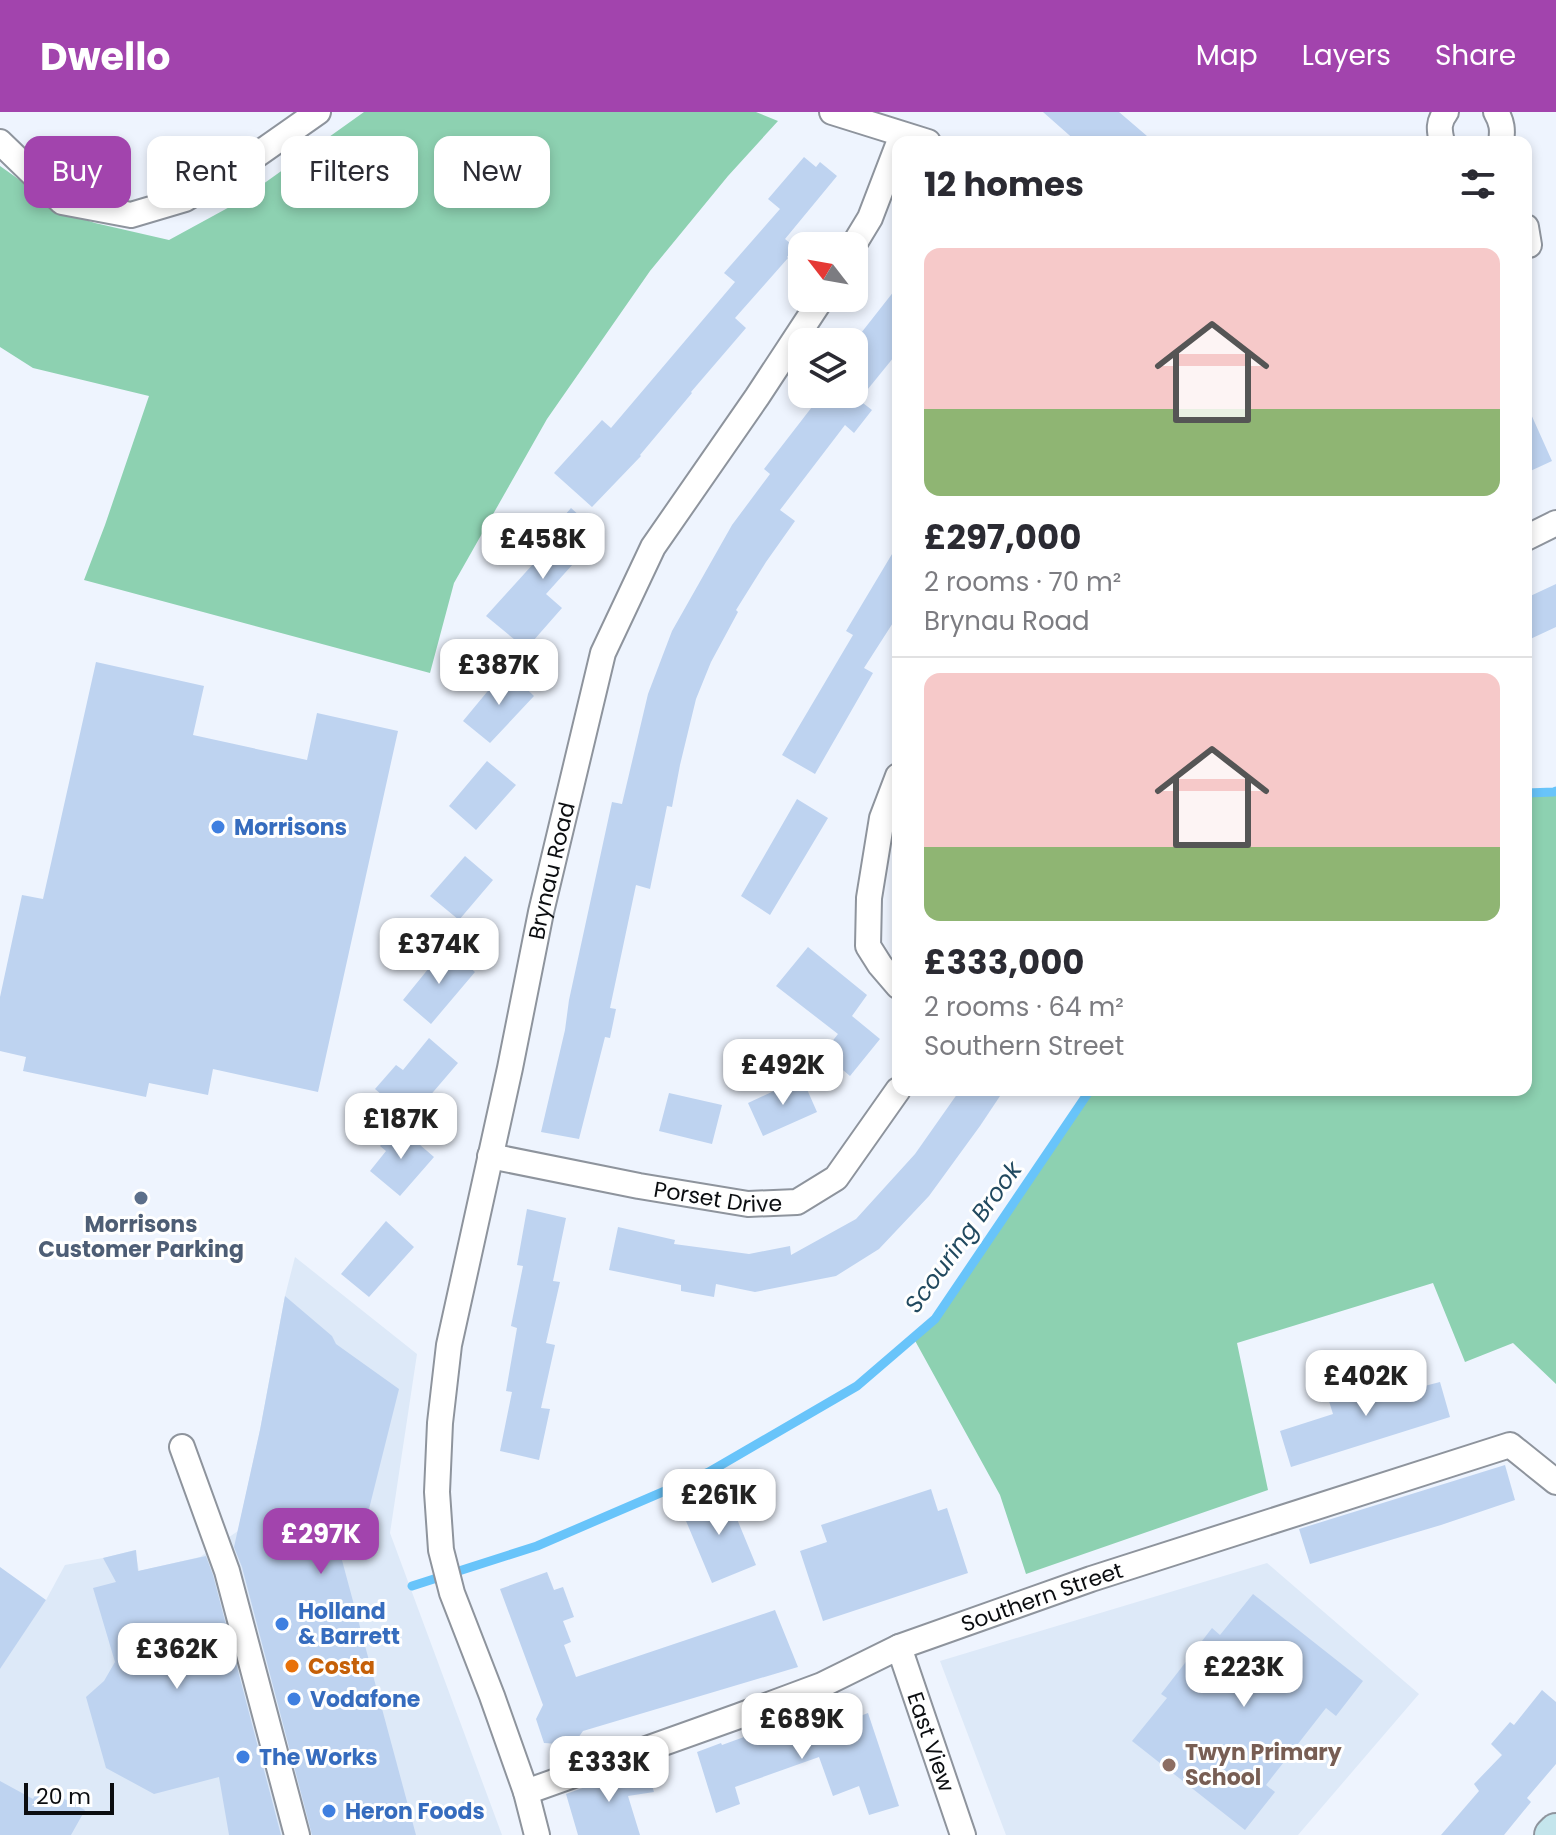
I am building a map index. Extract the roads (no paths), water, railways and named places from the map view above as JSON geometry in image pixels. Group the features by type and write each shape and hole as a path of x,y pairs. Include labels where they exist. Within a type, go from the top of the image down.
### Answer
{"street":[{"path":"0,142 62,202 131,215 185,199 251,159 318,112"},
{"path":"832,112 901,134"},
{"path":"1441,136 1439,127 1446,112"},
{"path":"1496,112 1501,121 1502,136"},
{"path":"862,232 870,218 892,158"},
{"name":"Brynau Road","path":"537,1835 526,1792 452,1593 441,1550 437,1492 447,1360 541,912 603,653 653,547 813,312"},
{"path":"1532,535 1556,523"},
{"path":"892,792 882,818 869,898 868,946 892,979"},
{"name":"Porset Drive","path":"490,1156 748,1204 797,1202 836,1178 894,1096"},
{"name":"Southern Street","path":"526,1792 822,1685 899,1647 1091,1579 1510,1445 1556,1482"},
{"path":"182,1447 227,1571 297,1835"},
{"name":"East View","path":"899,1647 963,1835"}],"waterway":[{"name":"Scouring Brook","path":"1532,793 1556,791"},
{"name":"Scouring Brook","path":"412,1586 537,1546 709,1472 857,1386 935,1319 1086,1096"}],"place":[{"name":"Morrisons","path":"218,827"},
{"name":"Morrisons Customer Parking","path":"141,1198"},
{"name":"Holland & Barrett","path":"282,1624"},
{"name":"Costa","path":"292,1666"},
{"name":"Vodafone","path":"294,1699"},
{"name":"The Works","path":"243,1757"},
{"name":"Twyn Primary School","path":"1169,1765"},
{"name":"Heron Foods","path":"329,1811"}]}
